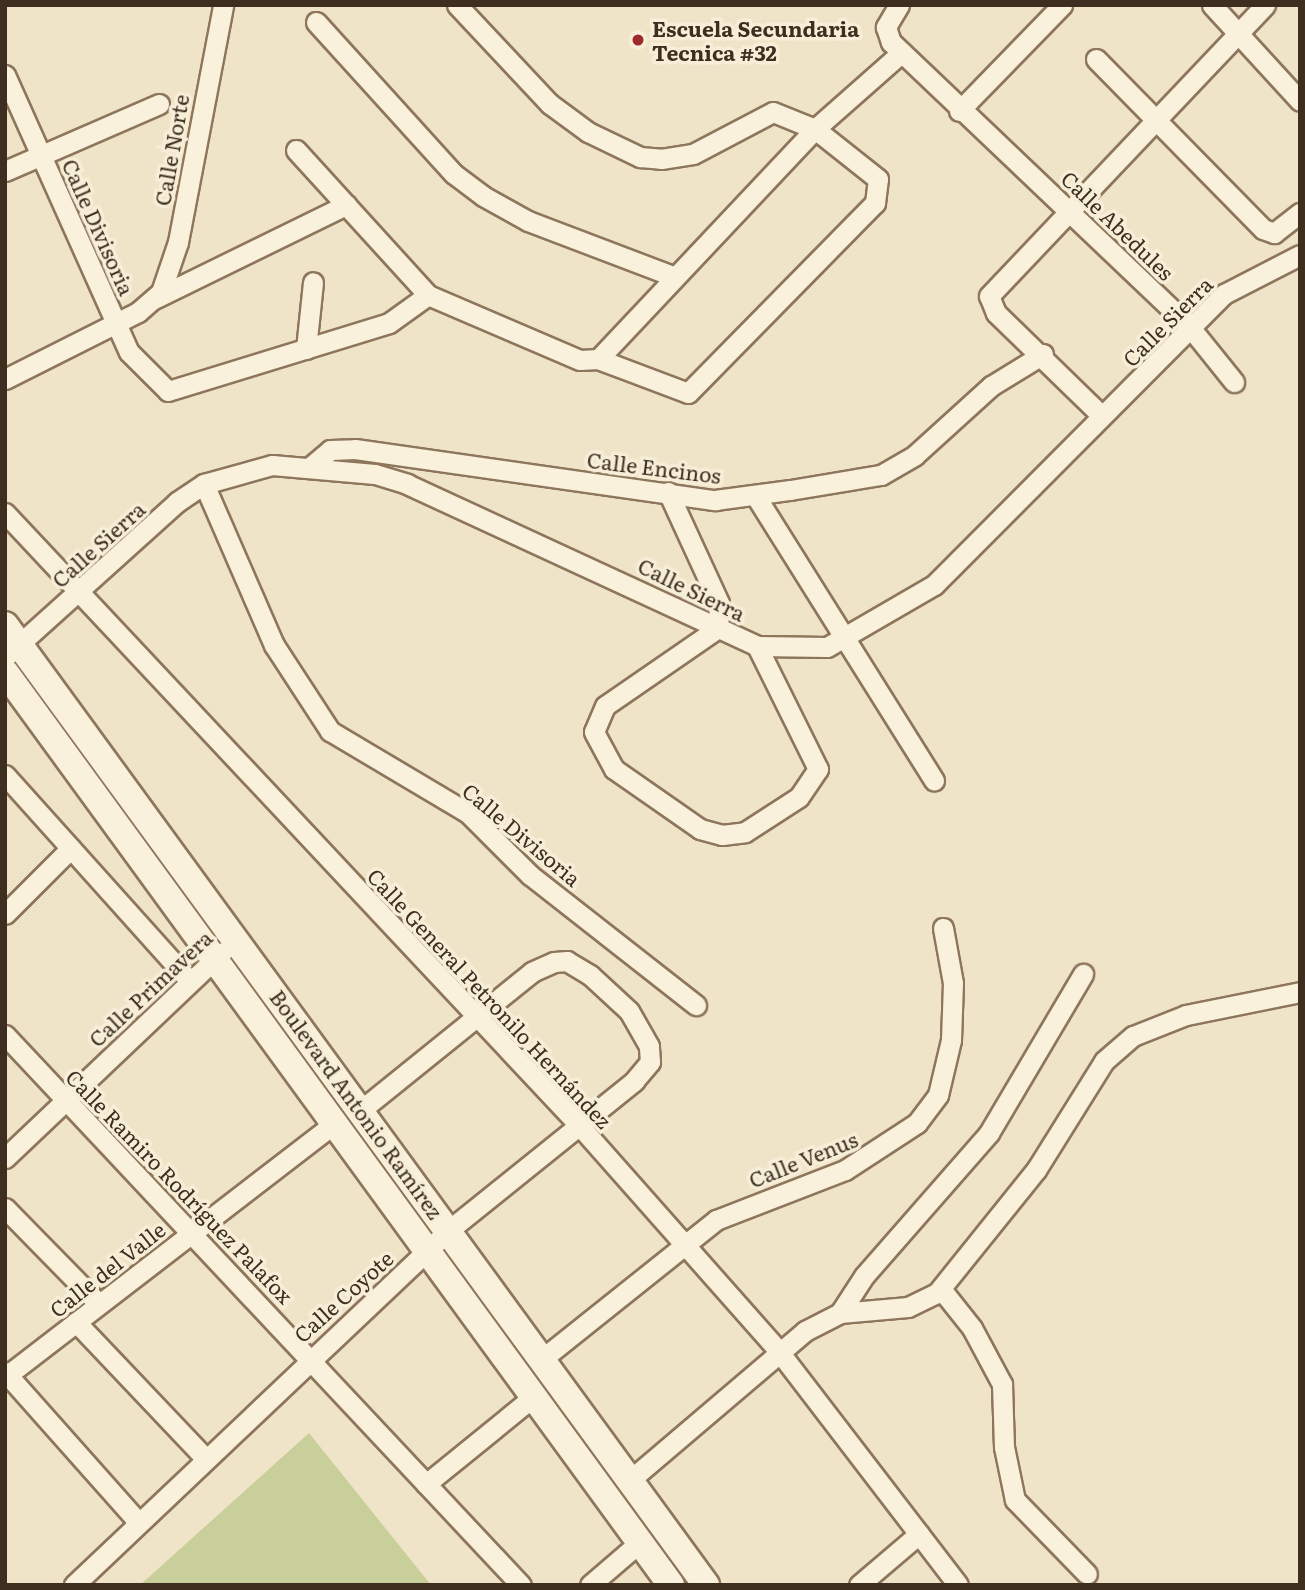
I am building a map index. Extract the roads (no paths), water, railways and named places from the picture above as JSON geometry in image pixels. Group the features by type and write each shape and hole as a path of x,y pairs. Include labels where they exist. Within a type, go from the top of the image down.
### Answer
{"main road":[{"name":"Boulevard Antonio Ramírez","path":"10,642 236,939 706,1585"},
{"name":"Boulevard Antonio Ramírez","path":"5,672 213,960 429,1248 533,1397 671,1585"}],"street":[{"name":"Calle Norte","path":"155,299 178,242 223,5"},
{"path":"296,150 429,295 580,360 598,359 693,391 875,203 878,179 815,129 773,112 693,154 640,157 550,104 457,5"},
{"name":"Calle Abedules","path":"899,5 886,27 901,53 959,111 1070,208 1189,326 1234,382"},
{"path":"959,111 1062,5"},
{"path":"1212,5 1300,101"},
{"path":"1102,416 1043,354 996,313 989,298 1070,208 1154,124 1265,5"},
{"path":"316,22 454,174 483,196 528,221 670,275"},
{"path":"598,359 670,275 815,129 901,53"},
{"path":"1096,59 1154,124 1274,233 1300,213"},
{"name":"Calle Divisoria","path":"5,75 129,352 162,389 187,387 269,355 306,349"},
{"path":"5,171 159,104"},
{"path":"5,379 117,323 155,299 346,205"},
{"name":"Calle Sierra","path":"10,642 79,592 204,484 272,465 310,467 407,484 757,646 807,650 848,640 934,585 1189,326 1243,280 1300,255"},
{"path":"313,282 306,349 389,323 429,295"},
{"name":"Calle Encinos","path":"310,467 330,450 355,449 408,453 447,467 668,492 715,500 755,495 881,475 915,456 991,386 1043,354"},
{"name":"Calle Divisoria","path":"204,484 274,645 330,731 468,814 530,875 696,1004"},
{"path":"668,492 719,603 718,628 606,706 596,718 597,744 614,769 700,829 722,835 745,832 809,787 818,769 815,757 757,646"},
{"path":"755,495 933,780"},
{"name":"Calle General Petronilo Hernández","path":"5,513 578,1124 680,1244 778,1349 958,1585"},
{"path":"5,775 189,980"},
{"path":"5,914 71,848"},
{"name":"Calle Venus","path":"542,1359 680,1244 739,1209 845,1170 883,1150 927,1112 943,1083 954,1018 943,928"},
{"name":"Calle Primavera","path":"5,1158 189,980 236,939"},
{"name":"Calle Coyote","path":"74,1585 312,1356 449,1230 634,1081 650,1054 629,1011 567,961 541,967 477,1016"},
{"path":"840,1313 864,1276 989,1133 1083,975"},
{"path":"630,1480 778,1349 840,1313 908,1307 942,1289 1036,1170 1116,1049 1166,1021 1300,992"},
{"path":"360,1110 477,1016"},
{"name":"Calle Ramiro Rodríguez Palafox","path":"5,1035 65,1101 312,1356 521,1585"},
{"name":"Calle del Valle","path":"6,1375 336,1122"},
{"path":"5,1208 99,1304"},
{"path":"942,1289 978,1337 1002,1384 1004,1447 1015,1500 1087,1574"},
{"path":"76,1322 205,1458"},
{"path":"6,1375 138,1522"},
{"path":"426,1484 533,1397"},
{"path":"859,1585 919,1534"},
{"path":"590,1585 640,1542"}],"place":[{"name":"Escuela Secundaria Tecnica #32","path":"638,40"}]}
